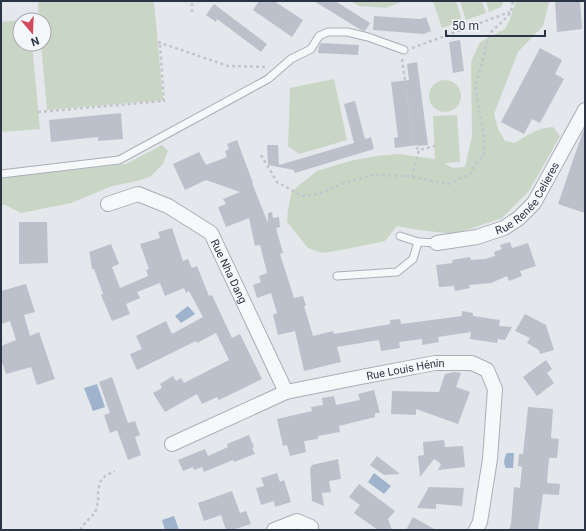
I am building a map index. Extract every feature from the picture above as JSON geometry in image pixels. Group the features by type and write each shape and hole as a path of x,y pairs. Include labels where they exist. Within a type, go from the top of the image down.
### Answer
{"street":[{"name":"Rue Renée Celieres","path":"437,243 477,237 504,228 520,218 534,203 585,110"},
{"name":"Rue Nha Dang","path":"108,204 138,194 168,206 211,234 286,392"},
{"name":"Rue Louis Hénin","path":"172,444 286,392 435,363 472,362 487,370 495,389 490,459 480,522 476,530"},
{"path":"274,530 298,521 311,527 310,530"}],"lane":[{"path":"1,174 120,160 268,79 291,59 311,49 319,36 328,32 347,32 368,37 402,50"},
{"path":"400,236 418,242 437,243"},
{"path":"337,276 397,272 413,260 418,242"}],"path":[{"path":"192,1 192,12"},
{"path":"261,155 277,182 302,196 319,194 342,184 371,175 408,176 448,184 470,174 484,154 484,137 475,87 490,33 511,12 513,1"},
{"path":"419,150 414,145 402,50 511,12"},
{"path":"38,112 164,101 159,42 228,66 282,67"},
{"path":"419,150 435,146"},
{"path":"412,177 419,150"},
{"path":"80,530 95,513 98,502 100,482 105,476 115,471"}],"green space":[{"path":"38,1 154,1 163,100 47,110 42,52 52,52 52,12 39,12"},
{"path":"350,1 403,1 386,8 359,6"},
{"path":"433,1 456,1 462,21 442,28"},
{"path":"460,1 482,1 486,13 466,20"},
{"path":"486,1 504,1 501,7 489,12"},
{"path":"516,1 549,2 543,26 518,52 494,114 498,129 505,141 515,143 533,132 548,127 553,127 560,136 529,191 502,218 454,234 397,226 385,241 322,253 308,248 287,222 288,209 292,191 317,171 350,161 376,156 399,154 435,159 433,116 457,115 460,162 444,163 453,168 465,167 472,136 471,62 480,42 505,29"},
{"path":"12,21 12,52 33,52 40,129 1,132 1,22"},
{"path":"334,79 347,140 299,154 288,146 290,88"},
{"path":"442,80 448,80 458,87 461,96 460,102 454,109 448,112 442,112 432,105 429,99 429,93 436,83"},
{"path":"162,145 168,151 163,164 150,177 112,186 71,203 21,213 5,205 1,205 1,178 126,164"}],"water":[{"path":"188,306 195,314 181,323 175,316"},
{"path":"97,384 105,407 93,411 84,388"},
{"path":"507,453 514,453 513,468 506,468 504,464"},
{"path":"374,473 391,486 384,494 368,482"},
{"path":"174,516 179,530 165,530 162,520"}],"building":[{"path":"259,1 274,1 303,20 292,37 253,10"},
{"path":"314,1 335,1 370,23 365,31 361,30"},
{"path":"555,1 580,1 582,29 557,32"},
{"path":"214,4 267,44 261,52 217,19 216,22 206,15"},
{"path":"374,16 420,19 426,17 431,31 424,34 373,30"},
{"path":"460,40 464,71 453,73 449,42"},
{"path":"321,43 359,45 358,55 318,53"},
{"path":"540,48 562,60 555,74 564,79 540,123 532,119 524,134 501,122"},
{"path":"417,62 428,145 395,148 394,138 398,137 391,82 409,80 407,64"},
{"path":"355,101 365,139 371,137 374,149 295,173 294,170 268,165 267,145 278,145 279,165 354,143 344,104"},
{"path":"121,113 123,139 98,141 98,137 51,142 49,120"},
{"path":"585,129 585,213 558,204"},
{"path":"237,140 268,223 268,213 272,212 273,218 279,217 280,227 276,228 283,253 280,254 294,298 303,296 306,306 304,306 313,336 333,331 334,334 390,324 390,320 400,319 401,324 462,316 462,311 473,313 473,316 500,320 499,326 512,327 505,340 498,339 497,343 470,339 471,332 438,337 439,342 422,345 422,339 399,342 400,348 381,351 379,340 337,347 341,362 304,371 295,331 278,335 273,315 277,313 271,293 257,298 253,285 261,282 259,276 267,273 260,245 255,246 249,218 226,227 218,207 226,204 223,199 240,192 206,180 185,190 173,164 199,152 206,165 227,157 225,151 229,149 227,144"},
{"path":"19,222 47,222 48,263 19,264"},
{"path":"172,228 183,261 188,259 192,268 197,266 209,296 212,295 232,338 240,334 262,379 219,400 217,397 202,404 197,394 165,412 153,393 162,388 160,384 173,376 176,381 181,378 184,383 229,360 216,333 197,343 196,341 137,370 130,354 142,349 136,336 166,321 172,334 203,317 189,291 186,293 184,288 165,296 160,283 137,292 140,298 126,304 130,314 112,321 101,295 103,294 94,269 92,269 89,252 111,244 119,264 112,267 120,288 148,276 146,270 149,269 140,244 160,238 158,232"},
{"path":"510,242 512,248 528,243 536,266 520,271 522,276 509,281 507,276 491,283 469,285 470,288 455,291 454,286 439,287 436,265 453,263 452,260 470,257 471,260 485,259 495,256 494,252 502,249 500,245"},
{"path":"26,284 35,312 24,315 30,336 39,332 55,379 37,385 31,367 6,374 1,359 1,346 16,340 10,321 1,324 1,291"},
{"path":"525,314 546,325 554,350 540,354 539,350 527,343 530,338 515,331"},
{"path":"546,360 552,369 547,373 554,383 537,396 523,377"},
{"path":"454,372 461,373 456,387 470,392 458,424 416,409 416,415 391,414 392,391 439,392 445,374"},
{"path":"112,377 128,423 135,421 140,435 135,437 141,455 128,460 117,430 110,433 104,415 110,413 99,382"},
{"path":"374,390 380,413 375,413 375,417 339,426 340,432 318,436 318,439 304,441 306,452 290,456 287,445 283,446 277,419 312,411 311,407 323,405 322,398 334,396 336,405 360,400 358,394"},
{"path":"528,407 553,409 551,438 559,439 557,458 549,458 547,483 560,484 559,495 543,494 538,530 509,530 511,524 514,487 520,488 522,467 518,466 519,454 523,454"},
{"path":"249,435 255,454 234,462 233,460 204,472 202,467 194,470 193,467 183,471 178,460 205,449 208,456 228,447 227,444"},
{"path":"444,440 445,447 463,446 465,467 438,470 441,464 434,459 420,477 418,456 424,455 423,442"},
{"path":"377,456 400,474 384,475 370,465"},
{"path":"338,459 341,479 329,481 331,492 322,493 324,506 312,501 310,469 312,465"},
{"path":"277,473 280,482 284,480 291,502 275,507 274,501 261,505 256,488 264,486 261,478"},
{"path":"359,484 395,511 388,519 392,530 378,530 354,513 360,505 349,497"},
{"path":"429,487 464,488 462,506 436,504 436,509 417,508"},
{"path":"232,491 240,513 246,511 251,524 232,530 226,530 221,515 204,521 198,503"},
{"path":"413,517 436,530 406,530"}]}
